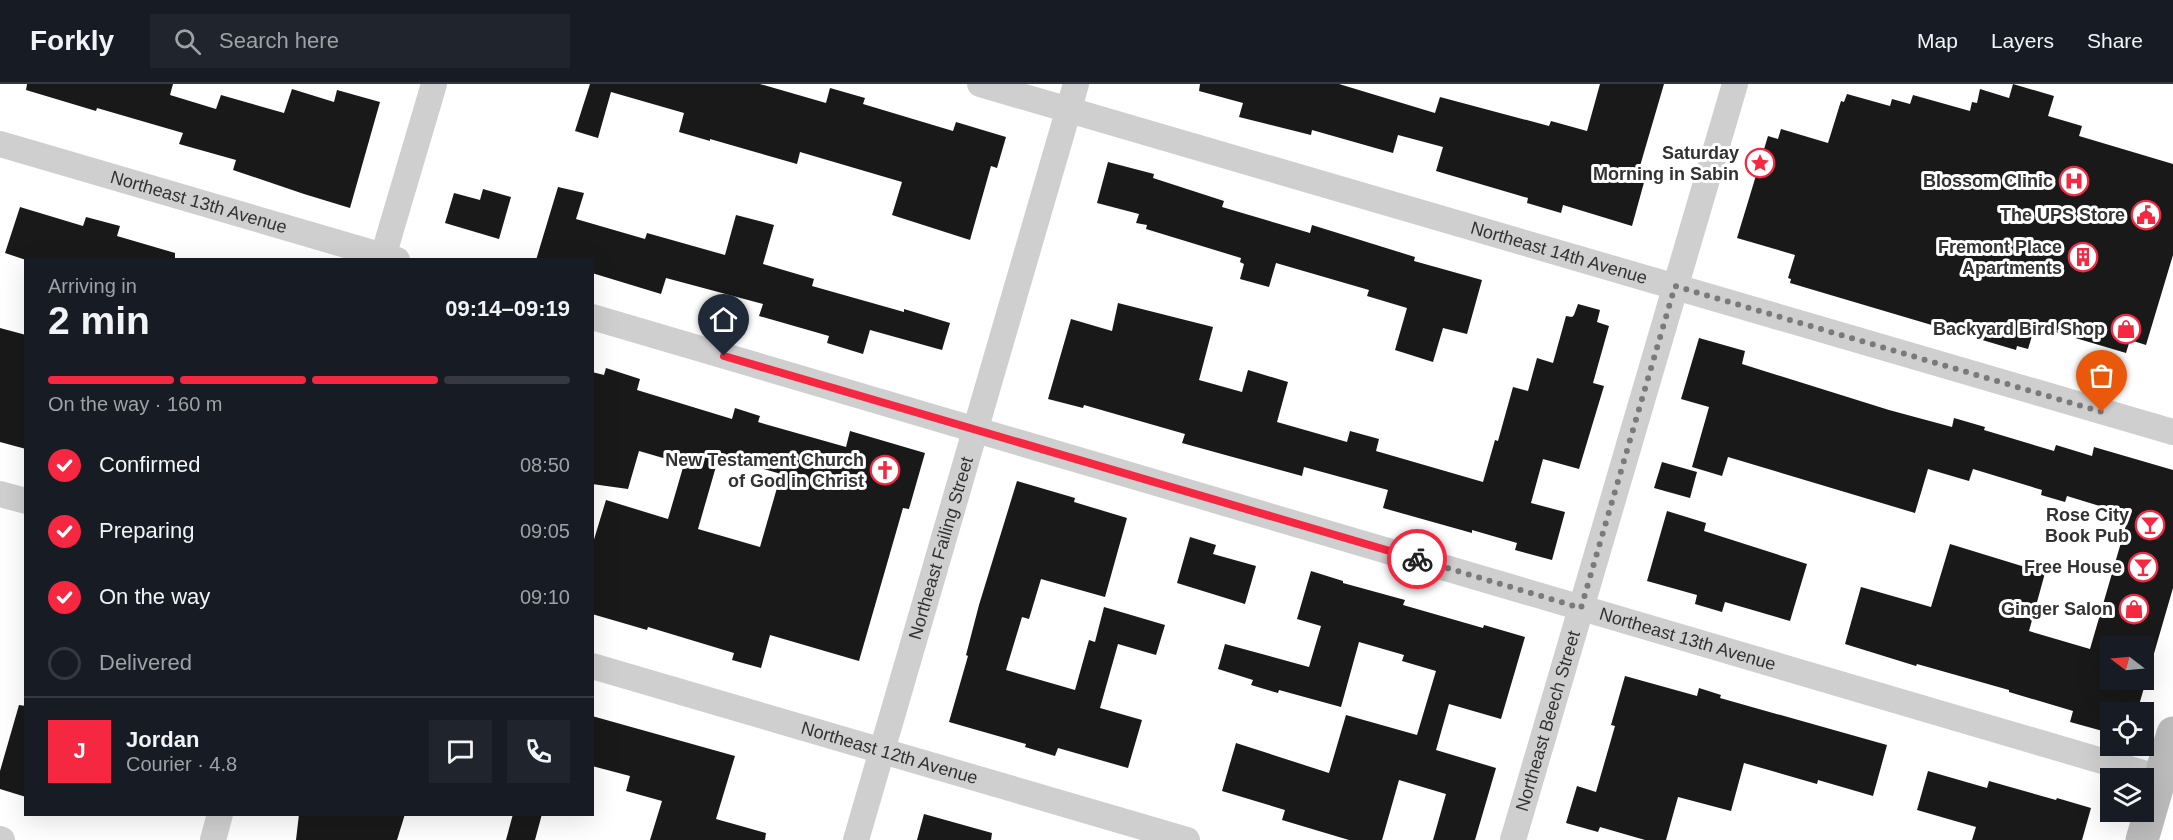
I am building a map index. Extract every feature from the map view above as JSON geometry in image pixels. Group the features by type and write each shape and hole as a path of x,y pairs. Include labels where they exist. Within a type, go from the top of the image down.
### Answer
{"main road":[{"path":"2142,840 2173,733"}],"street":[{"path":"388,258 434,84"},
{"name":"Northeast 14th Avenue","path":"980,84 2173,432"},
{"name":"Northeast Failing Street","path":"856,840 1076,84"},
{"name":"Northeast Beech Street","path":"1513,840 1735,84"},
{"name":"Northeast 13th Avenue","path":"0,144 388,258"},
{"name":"Northeast 13th Avenue","path":"594,318 2160,778"},
{"path":"0,494 24,500"},
{"name":"Northeast 12th Avenue","path":"594,667 1187,840"},
{"path":"213,840 219,816"}],"building":[{"path":"27,84 173,84 170,95 216,109 221,95 284,113 292,89 334,102 337,90 380,102 350,208 233,170 236,160 179,144 183,133 26,90"},
{"path":"590,84 760,84 826,103 830,88 865,98 863,104 953,131 956,122 1006,137 997,168 991,166 970,240 892,215 902,182 800,152 797,164 679,132 684,113 611,92 598,138 575,131"},
{"path":"1200,84 1339,84 1435,113 1440,97 1549,126 1551,121 1587,131 1600,84 1664,84 1640,166 1648,168 1632,226 1563,205 1561,213 1527,203 1528,198 1436,171 1443,147 1398,135 1393,153 1312,130 1311,135 1239,117 1243,103 1199,91"},
{"path":"2013,84 2054,96 2048,116 2082,126 2079,136 2173,164 2173,255 2146,345 2130,340 2126,353 2035,326 2028,349 2017,346 2016,350 1790,283 1791,279 1788,278 1795,255 1737,238 1768,136 1778,139 1781,129 1828,143 1841,101 1844,102 1847,94 1890,106 1892,99 1910,104 1913,95 1970,111 1972,102 1977,103 1980,89 2009,98"},
{"path":"1108,162 1154,174 1153,178 1224,201 1222,207 1310,233 1312,225 1415,257 1414,261 1482,280 1467,334 1443,328 1433,362 1395,350 1407,308 1367,296 1369,290 1276,263 1269,287 1240,279 1244,264 1240,262 1241,258 1146,229 1147,225 1136,223 1139,214 1097,203"},
{"path":"558,187 584,193 576,219 645,239 647,233 725,255 736,215 774,225 763,264 814,279 812,286 950,323 942,350 870,330 863,354 827,343 829,336 759,316 763,304 666,278 661,294 594,274 594,258 537,258"},
{"path":"483,189 511,197 499,239 445,223 454,193 480,200"},
{"path":"20,207 83,226 86,217 120,226 117,236 175,253 175,258 24,259 5,253"},
{"path":"1118,303 1213,327 1199,380 1242,392 1248,370 1288,382 1277,422 1347,442 1350,431 1379,439 1376,451 1483,482 1495,440 1498,441 1513,387 1528,391 1537,358 1553,363 1566,316 1574,315 1578,304 1600,310 1597,322 1609,326 1593,383 1604,386 1579,469 1543,459 1531,503 1565,512 1552,560 1515,550 1517,543 1383,508 1388,490 1304,467 1302,476 1182,443 1185,434 1084,405 1083,408 1048,399 1071,319 1112,331"},
{"path":"0,328 24,334 24,448 0,442"},
{"path":"1699,338 1745,351 1742,364 1889,410 1952,427 1954,418 1985,427 1984,430 2054,451 2056,445 2092,456 2094,447 2173,470 2173,588 2154,653 2154,636 2100,636 2100,690 2143,690 2140,702 2100,702 2100,730 2070,722 2073,711 2009,692 2009,690 1917,664 1916,666 1845,644 1861,587 1931,607 1950,544 2045,573 2029,631 2090,649 2129,515 2067,496 2065,502 2041,495 2042,490 1973,469 1969,481 1928,469 1915,513 1728,457 1722,476 1692,467 1709,407 1681,399"},
{"path":"606,368 640,379 637,390 732,419 735,408 760,416 758,422 846,447 850,431 925,453 909,509 903,508 859,661 770,635 761,668 732,660 734,653 648,627 647,630 594,615 594,539 606,500 668,519 684,464 639,451 628,489 594,484 594,372 604,375","holes":["719,456 781,474 760,547 698,529"]},
{"path":"1662,462 1697,472 1690,498 1654,488"},
{"path":"1017,481 1075,498 1074,502 1127,518 1105,597 1041,579 1029,619 1022,617 1006,670 1075,690 1089,640 1095,642 1104,607 1165,625 1156,655 1118,644 1100,708 1142,720 1128,768 1058,748 1055,756 1025,747 1026,744 949,722 968,656 966,655 979,605"},
{"path":"1667,511 1706,523 1704,531 1807,564 1790,621 1725,602 1722,612 1695,604 1697,595 1647,581"},
{"path":"1190,537 1216,545 1213,554 1256,566 1245,604 1177,583"},
{"path":"1311,571 1343,581 1343,583 1405,600 1403,605 1483,628 1484,625 1525,637 1501,719 1449,704 1436,750 1496,768 1475,840 1433,840 1446,794 1399,780 1382,840 1349,840 1282,820 1285,810 1222,791 1236,743 1329,773 1346,715 1417,735 1436,671 1402,661 1404,655 1359,642 1341,707 1251,685 1253,680 1218,669 1225,644 1309,667 1321,626 1297,619"},
{"path":"1625,676 1697,696 1699,688 1721,695 1720,698 1887,745 1873,796 1818,780 1817,784 1744,763 1731,811 1678,797 1666,840 1645,840 1600,827 1598,832 1566,823 1577,786 1596,792 1615,726 1611,725"},
{"path":"19,705 24,706 24,796 0,789 0,771"},
{"path":"594,717 735,756 716,819 766,833 765,840 650,840 662,801 626,791 630,776 594,767"},
{"path":"1928,771 1987,788 1989,781 2091,808 2082,840 1972,840 1976,827 1917,810"},
{"path":"924,814 992,833 991,840 917,840"},
{"path":"299,816 404,816 397,840 296,840"},
{"path":"512,816 541,816 535,840 506,840"}],"way so far":[{"path":"1417,559 1581,608 1675,286 2102,412"}],"place":[{"name":"Saturday Morning in Sabin","path":"1760,163"},
{"name":"Blossom Clinic","path":"2074,181"},
{"name":"The UPS Store","path":"2146,215"},
{"name":"Fremont Place Apartments","path":"2083,257"},
{"name":"Backyard Bird Shop","path":"2126,329"},
{"name":"New Testament Church of God in Christ","path":"885,470"},
{"name":"Rose City Book Pub","path":"2150,525"},
{"name":"Free House","path":"2143,567"},
{"name":"Ginger Salon","path":"2134,609"}],"route":[{"path":"724,356 1417,559"}]}
